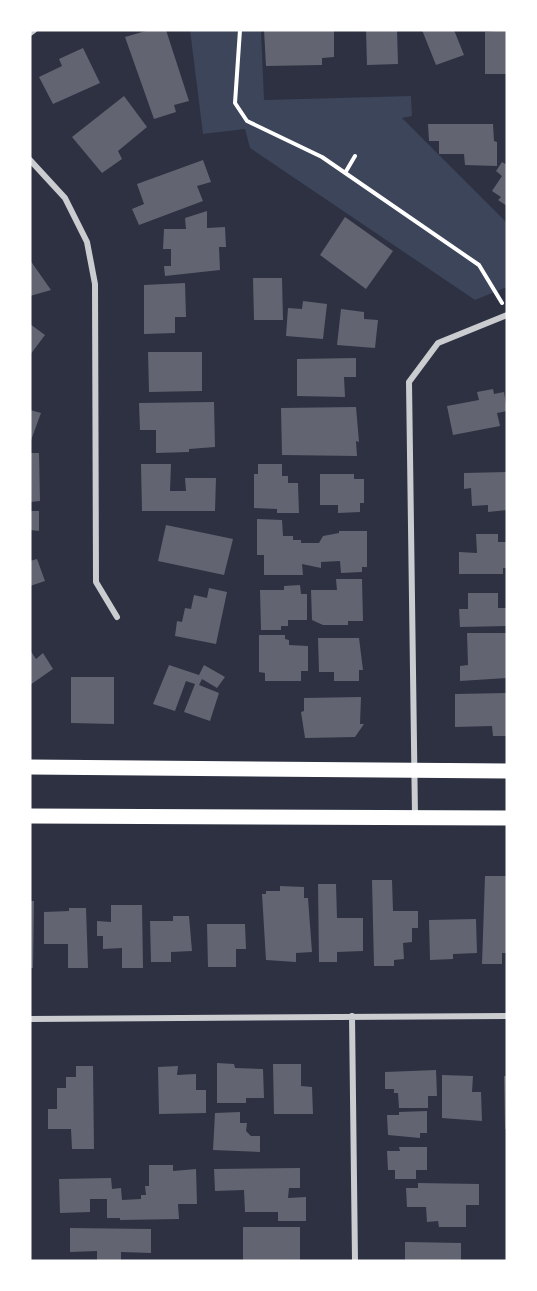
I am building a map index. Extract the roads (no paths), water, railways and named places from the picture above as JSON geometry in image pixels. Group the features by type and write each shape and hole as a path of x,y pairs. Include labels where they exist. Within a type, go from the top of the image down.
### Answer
{"main road":[{"path":"30,767 507,771"},
{"path":"30,816 507,818"}],"street":[{"path":"30,33 34,30"},
{"path":"30,160 64,198 87,242 95,284 96,582 117,617"},
{"path":"415,819 409,382 438,343 507,313"},
{"path":"352,1016 355,1261"},
{"path":"30,1019 507,1016"}]}
